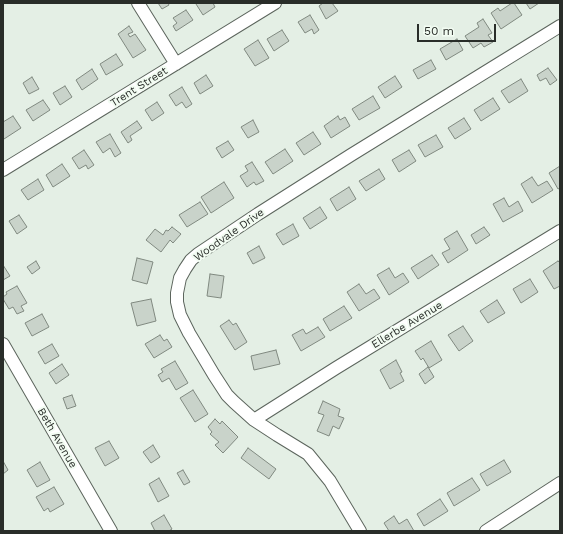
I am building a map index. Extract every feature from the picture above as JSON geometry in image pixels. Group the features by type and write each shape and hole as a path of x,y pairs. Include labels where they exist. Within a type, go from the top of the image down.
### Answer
{"street":[{"path":"138,3 176,64"},
{"name":"Trent Street","path":"3,170 275,3"},
{"name":"Woodvale Drive","path":"360,531 330,481 308,454 254,420 227,395 214,376 180,315 177,302 177,293 180,278 191,260 198,254 358,150 560,26"},
{"name":"Ellerbe Avenue","path":"254,420 560,231"},
{"name":"Beth Avenue","path":"3,344 111,531"},
{"path":"486,531 560,482"}],"building":[{"path":"158,3 168,3 169,5 162,9"},
{"path":"213,3 215,7 203,15 196,4"},
{"path":"323,3 332,3 338,11 326,19 319,6"},
{"path":"514,3 522,15 501,29 491,13 498,8 500,11"},
{"path":"526,3 539,3 530,9"},
{"path":"186,10 193,20 176,31 173,26 177,23 173,18"},
{"path":"310,15 319,30 314,34 312,29 305,33 298,22"},
{"path":"483,19 492,33 488,35 493,42 484,47 481,43 473,48 465,36 479,27 477,23"},
{"path":"129,26 133,32 128,34 130,37 135,34 146,50 133,58 118,34"},
{"path":"282,30 289,41 274,51 267,39"},
{"path":"457,39 463,50 446,60 440,49"},
{"path":"258,40 269,58 255,66 244,49"},
{"path":"116,54 123,65 106,75 100,64"},
{"path":"431,60 436,69 418,79 413,70"},
{"path":"548,68 557,80 550,85 546,78 540,81 537,75"},
{"path":"92,69 98,79 82,90 76,80"},
{"path":"206,75 213,86 200,94 194,83"},
{"path":"395,76 402,87 385,98 378,87"},
{"path":"32,77 39,89 29,94 23,83"},
{"path":"521,79 528,91 509,103 501,91"},
{"path":"65,86 72,97 60,105 53,93"},
{"path":"182,87 192,104 186,108 182,102 176,106 169,95"},
{"path":"373,96 380,108 359,120 352,109"},
{"path":"493,98 500,109 481,121 474,110"},
{"path":"43,100 50,110 33,121 26,110"},
{"path":"157,102 164,113 152,121 145,110"},
{"path":"13,116 21,128 4,139 3,122"},
{"path":"338,116 340,120 345,117 350,126 331,138 324,126"},
{"path":"464,118 471,129 455,139 448,128"},
{"path":"253,120 259,132 248,138 241,127"},
{"path":"137,121 142,128 130,136 132,140 128,143 121,132"},
{"path":"313,132 321,144 304,155 296,143"},
{"path":"110,134 121,153 115,157 110,148 103,153 96,142"},
{"path":"436,135 443,147 425,157 418,145"},
{"path":"228,141 234,150 222,158 216,148"},
{"path":"285,149 293,161 273,174 265,162"},
{"path":"84,150 94,165 88,169 86,165 79,169 72,158"},
{"path":"409,150 416,161 399,172 392,160"},
{"path":"252,162 264,181 256,185 254,182 247,187 240,176 248,171 245,166"},
{"path":"62,164 70,176 53,187 46,175"},
{"path":"560,166 560,188 558,189 549,173"},
{"path":"379,169 385,179 366,191 359,181"},
{"path":"532,177 538,186 547,181 553,190 532,203 521,184"},
{"path":"38,179 44,190 28,200 21,190"},
{"path":"224,182 234,198 211,213 201,197"},
{"path":"349,187 356,199 337,211 330,199"},
{"path":"504,198 509,207 518,201 523,211 503,222 493,204"},
{"path":"200,202 208,214 187,227 179,215"},
{"path":"320,207 327,218 310,229 303,218"},
{"path":"19,215 27,227 17,234 9,221"},
{"path":"293,224 299,236 283,245 276,234"},
{"path":"172,227 181,234 173,243 170,240 161,252 146,240 155,229 163,235 166,230 168,231"},
{"path":"484,227 490,235 476,244 471,235"},
{"path":"457,231 468,250 448,263 442,253 450,249 444,239"},
{"path":"259,246 265,258 253,264 247,253"},
{"path":"432,255 439,265 418,279 411,268"},
{"path":"137,258 153,262 147,284 132,280"},
{"path":"36,261 40,268 32,274 27,267"},
{"path":"558,261 560,263 560,286 554,289 543,271"},
{"path":"3,265 10,276 3,280"},
{"path":"389,268 395,278 403,273 409,282 389,295 377,275"},
{"path":"210,274 224,276 221,298 207,296"},
{"path":"530,279 538,292 521,303 513,289"},
{"path":"359,284 366,294 374,289 380,298 359,311 347,292"},
{"path":"17,286 27,303 21,306 24,311 17,314 13,307 9,309 3,297 7,294 6,292"},
{"path":"151,299 156,321 137,326 131,303"},
{"path":"497,300 505,313 488,323 480,311"},
{"path":"344,306 352,318 330,331 323,319"},
{"path":"42,314 49,327 32,336 25,323"},
{"path":"229,320 233,325 236,323 247,342 235,350 220,326"},
{"path":"463,326 473,341 459,351 448,335"},
{"path":"318,327 325,337 301,351 292,335 303,329 306,334"},
{"path":"160,335 164,341 167,339 172,347 154,358 145,344"},
{"path":"431,341 442,360 429,368 423,358 421,360 415,351"},
{"path":"52,344 59,356 45,364 38,352"},
{"path":"276,350 280,364 254,370 251,356"},
{"path":"396,360 402,372 400,373 404,381 390,389 380,370"},
{"path":"175,361 188,383 176,390 169,378 162,382 158,375 163,372 161,369"},
{"path":"62,364 69,375 56,384 49,373"},
{"path":"428,367 434,377 425,384 419,374"},
{"path":"193,390 208,414 195,422 180,398"},
{"path":"72,395 76,406 67,409 63,398"},
{"path":"323,401 340,409 338,416 344,418 339,429 333,426 329,436 317,431 324,415 318,413"},
{"path":"215,419 220,424 222,421 238,437 223,453 215,445 219,442 210,434 212,432 208,427"},
{"path":"109,441 119,458 105,466 95,448"},
{"path":"153,445 160,457 151,463 143,452"},
{"path":"248,448 276,469 269,479 241,458"},
{"path":"504,460 511,472 487,486 480,474"},
{"path":"3,461 8,470 3,474"},
{"path":"40,462 50,480 37,487 27,470"},
{"path":"183,470 190,482 184,485 177,473"},
{"path":"159,478 169,496 158,502 149,484"},
{"path":"472,478 480,490 454,506 447,493"},
{"path":"54,487 64,504 50,512 48,508 44,511 36,497"},
{"path":"440,499 448,511 424,526 417,514"},
{"path":"164,515 172,529 169,531 155,531 151,523"},
{"path":"394,516 399,524 407,519 414,531 389,531 384,523"}]}
